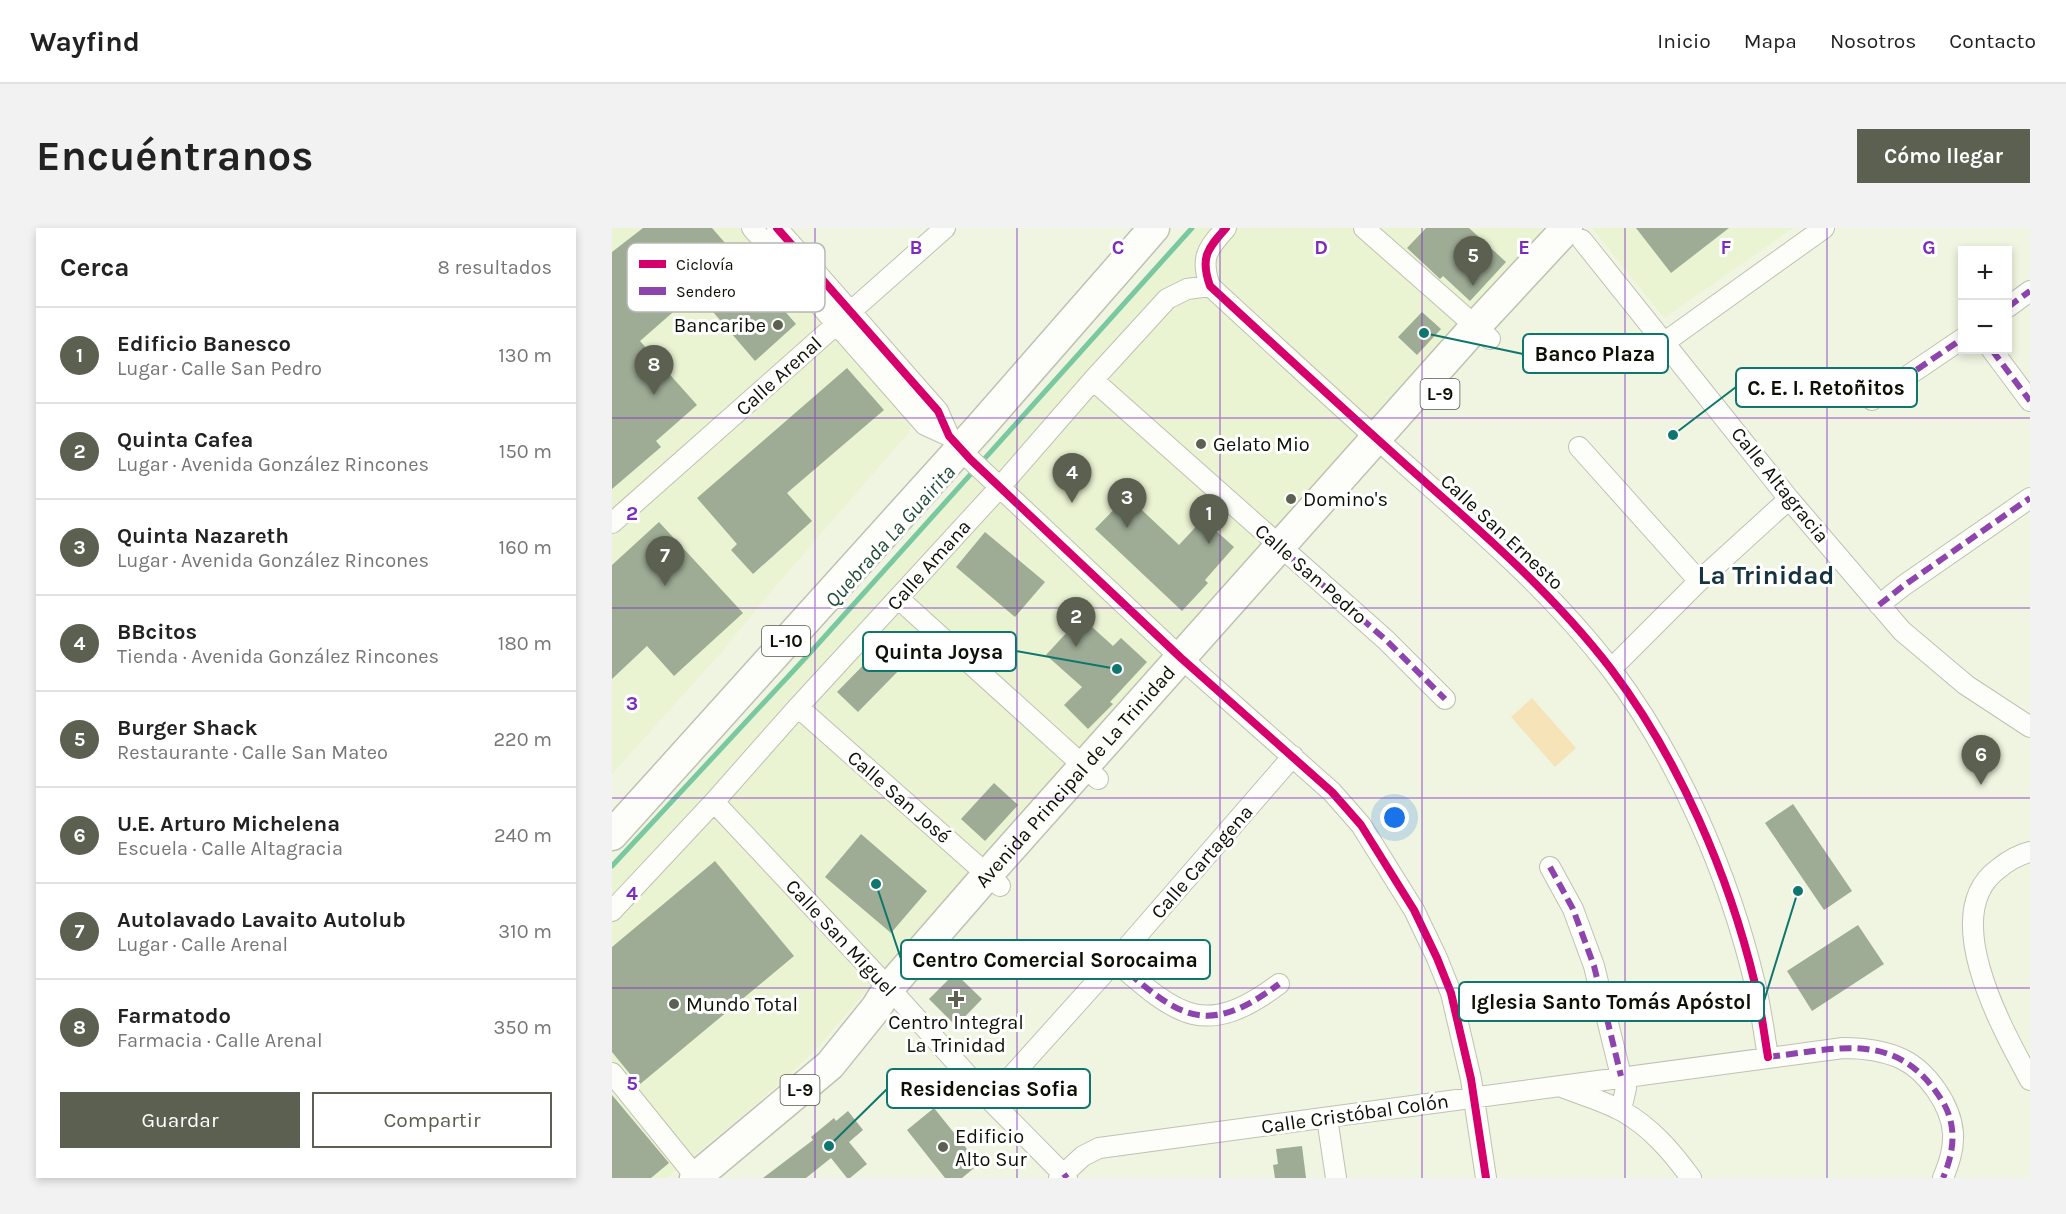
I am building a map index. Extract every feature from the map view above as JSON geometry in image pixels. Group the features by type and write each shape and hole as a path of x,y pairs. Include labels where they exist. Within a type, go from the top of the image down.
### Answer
{"main road":[{"name":"L-10","path":"612,809 960,448 1134,228"},
{"name":"L-10","path":"612,835 960,448 1154,228"},
{"name":"Avenida Principal de La Trinidad","path":"705,1178 839,1079 864,1052 895,995 994,880 1573,232"}],"street":[{"path":"752,228 767,243"},
{"path":"777,228 788,243"},
{"name":"Calle Arenal","path":"612,523 944,228"},
{"path":"1210,286 1204,269 1205,260 1213,242 1226,228"},
{"path":"1364,228 1483,333"},
{"path":"1665,342 1824,228"},
{"name":"Calle Altagracia","path":"1573,232 1665,342 1789,499 1902,631 1959,680 2030,728"},
{"name":"Calle Amana","path":"612,911 899,599 1167,299 1187,289 1210,286"},
{"name":"Calle San Ernesto","path":"1210,286 1528,576 1611,669 1640,712 1703,827 1736,916 1756,985 1767,1057"},
{"path":"2012,304 2030,291"},
{"path":"825,292 844,318"},
{"path":"825,299 938,411 960,448 1188,664 1332,792 1361,825 1414,910 1451,993 1475,1098 1486,1178"},
{"path":"1872,400 1958,342"},
{"path":"1995,354 2030,401"},
{"name":"Calle San Pedro","path":"1093,380 1386,640 1445,699"},
{"path":"1579,447 1699,581"},
{"path":"1879,605 2030,498"},
{"path":"1611,669 1699,581 1789,499"},
{"path":"899,599 1091,773"},
{"name":"Calle San José","path":"798,707 994,880"},
{"name":"Calle Cartagena","path":"990,1100 1115,961 1293,756"},
{"name":"Calle San Miguel","path":"714,802 1064,1177"},
{"path":"2030,852 2020,854 2005,863 1982,883 1972,914 1979,960 1998,1020 2030,1080"},
{"path":"1550,867 1573,909 1594,966 1621,1077 1626,1088 1617,1109"},
{"path":"1115,961 1167,1003 1184,1012 1203,1016 1227,1014 1239,1010 1257,1001 1279,984"},
{"name":"Calle Cristóbal Colón","path":"1064,1177 1083,1156 1099,1148 1561,1087 1767,1057 1862,1048 1878,1050 1905,1060 1928,1080 1945,1105 1951,1119 1953,1148 1943,1178"},
{"path":"612,1073 705,1178"},
{"path":"1561,1087 1617,1109 1646,1127 1667,1146 1691,1178"},
{"path":"1327,1118 1336,1178"}],"shaded area":[{"path":"612,228 740,228 753,243 627,243 627,312 812,312 907,417 911,425 909,432 725,648 612,774"},
{"path":"1191,228 1542,228 1291,516 955,889 817,1048 775,1088 667,1178 612,1178 612,867 673,806 810,650"},
{"path":"1592,228 1793,228 1664,318"},
{"path":"1532,698 1576,748 1555,767 1511,717"}],"building":[{"path":"643,228 712,228 725,243 627,243 627,312 673,312 640,341 697,405 656,441 661,447 612,489 612,252"},
{"path":"1426,228 1469,228 1506,262 1470,301 1443,276 1440,279 1407,248"},
{"path":"1636,228 1729,228 1671,273"},
{"path":"713,312 786,312 796,324 755,361"},
{"path":"1422,312 1441,329 1417,355 1398,337"},
{"path":"847,368 884,410 787,493 812,521 753,574 731,550 737,544 697,498"},
{"path":"1127,496 1179,545 1203,519 1234,547 1205,580 1208,583 1182,611 1095,529"},
{"path":"659,522 743,613 674,676 647,646 612,679 612,565"},
{"path":"985,532 1045,582 1015,617 956,567"},
{"path":"1081,617 1113,646 1121,638 1147,662 1110,702 1113,704 1088,729 1064,705 1082,687 1046,655"},
{"path":"885,643 906,663 858,712 837,692"},
{"path":"994,783 1018,805 985,841 961,819"},
{"path":"1793,804 1852,891 1824,910 1765,823"},
{"path":"861,834 927,891 891,933 825,877"},
{"name":"Mundo Total","path":"715,861 794,956 639,1085 612,1052 612,947"},
{"path":"1858,925 1884,964 1812,1011 1787,971"},
{"name":"Centro Integral La Trinidad","path":"955,973 982,999 956,1026 929,999"},
{"path":"612,1095 669,1163 651,1178 612,1178"},
{"name":"Edificio Alto Sur","path":"934,1108 979,1164 962,1178 945,1178 907,1130"},
{"path":"848,1111 863,1130 849,1142 867,1164 850,1178 847,1178 831,1158 806,1178 763,1178 813,1140 811,1137 834,1118 836,1121"},
{"path":"1302,1146 1306,1178 1275,1178 1273,1165 1278,1164 1276,1149"}],"waterway":[{"name":"Quebrada La Guairita","path":"612,866 809,654 1192,228"}],"marked path":[{"path":"2012,304 2030,291"},
{"path":"1872,400 1958,342"},
{"path":"1995,354 2030,401"},
{"path":"1879,605 2030,498"},
{"path":"1293,559 1386,640 1445,699"},
{"path":"1550,867 1573,909 1594,966 1621,1076"},
{"path":"1115,961 1156,995 1174,1007 1192,1014 1210,1016 1230,1012 1253,1001 1279,984"},
{"path":"1768,1057 1842,1048 1885,1053 1905,1062 1924,1077 1941,1099 1950,1119 1952,1148 1943,1178"},
{"path":"1064,1174 1067,1178"}],"cycle path":[{"path":"777,228 790,243"},
{"path":"1226,228 1207,254 1206,268 1210,286 1539,587 1588,641 1636,704 1680,779 1716,860 1744,943 1761,1011 1768,1057"},
{"path":"825,283 938,411 949,436 971,460 1181,658 1332,792 1361,825 1414,910 1451,993 1471,1079 1486,1178"}],"place":[{"name":"Burger Shack","path":"1473,286"},
{"name":"Bancaribe","path":"778,325"},
{"name":"Banco Plaza","path":"1424,333"},
{"name":"Farmatodo","path":"654,395"},
{"name":"C. E. I. Retoñitos","path":"1673,435"},
{"name":"Gelato Mio","path":"1201,444"},
{"name":"Domino's","path":"1291,499"},
{"name":"BBcitos","path":"1072,503"},
{"name":"Quinta Nazareth","path":"1127,528"},
{"name":"Edificio Banesco","path":"1209,544"},
{"name":"Autolavado Lavaito Autolub","path":"665,586"},
{"name":"Quinta Cafea","path":"1076,647"},
{"name":"Quinta Joysa","path":"1117,669"},
{"name":"U.E. Arturo Michelena","path":"1981,785"},
{"name":"Centro Comercial Sorocaima","path":"876,884"},
{"name":"Iglesia Santo Tomás Apóstol","path":"1798,891"},
{"name":"Centro Integral La Trinidad","path":"956,999"},
{"name":"Mundo Total","path":"674,1004"},
{"name":"Residencias Sofia","path":"829,1146"},
{"name":"Edificio Alto Sur","path":"943,1147"}],"district":[{"name":"La Trinidad","path":"1766,575"}]}
